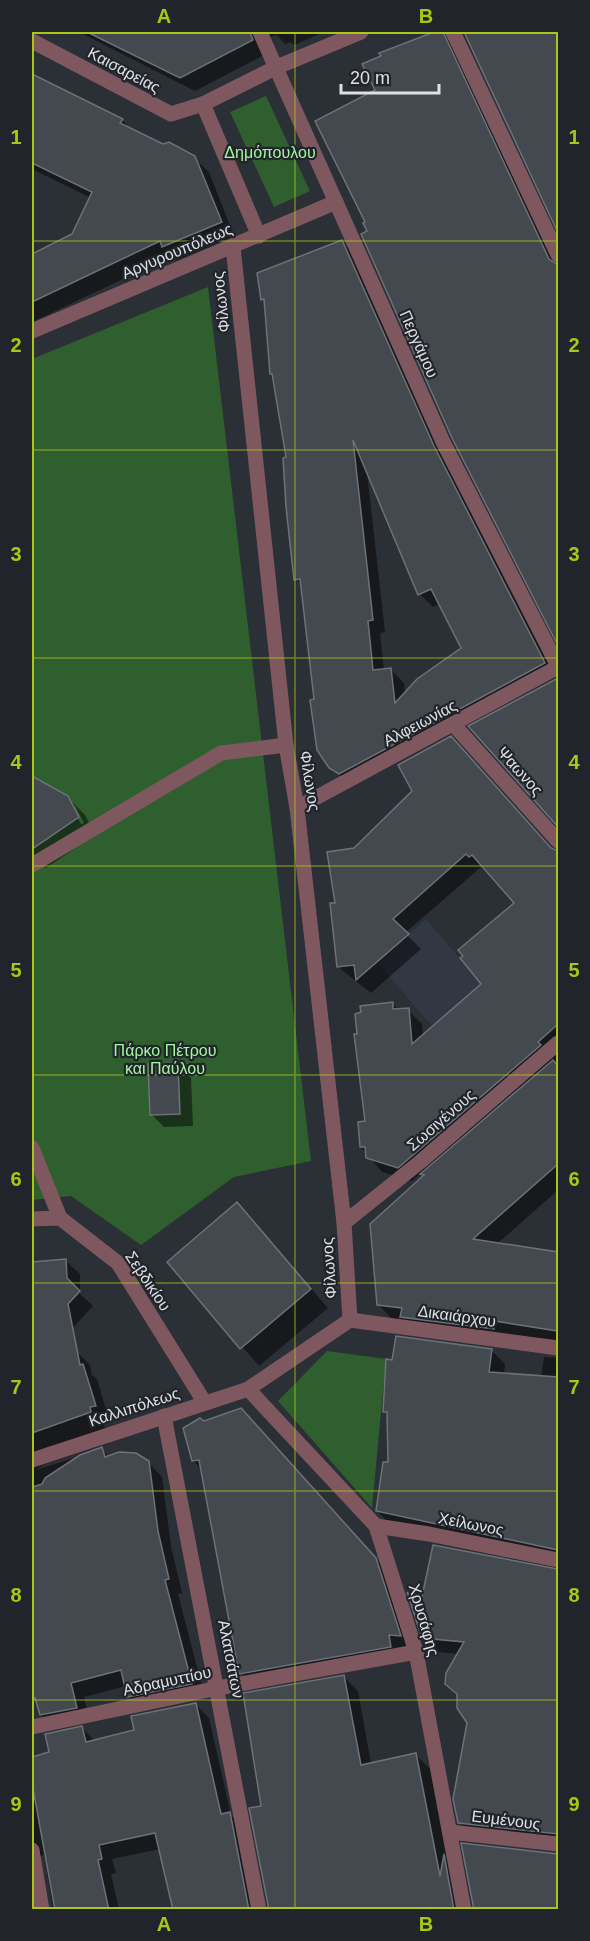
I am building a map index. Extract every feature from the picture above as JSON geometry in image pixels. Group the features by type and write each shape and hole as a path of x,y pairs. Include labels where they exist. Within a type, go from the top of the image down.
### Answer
{"street":[{"name":"Περγάμου","path":"260,32 443,441 558,667"},
{"name":"Καισαρείας","path":"32,41 171,114 202,104 277,67 361,32"},
{"path":"453,32 558,255"},
{"path":"202,104 260,236"},
{"name":"Αργυρουπόλεως","path":"32,331 336,202"},
{"name":"Φίλωνος","path":"233,247 286,745 297,808 344,1222 350,1320"},
{"name":"Αλφειωνίας","path":"297,808 558,667"},
{"name":"Ψαωνος","path":"454,725 558,841"},
{"path":"32,865 221,753 286,745"},
{"name":"Σωσιγένους","path":"344,1222 420,1162 558,1043"},
{"path":"32,1148 60,1218 32,1219"},
{"name":"Σεβδικίου","path":"60,1218 118,1263 205,1403"},
{"name":"Καλλιπόλεως","path":"32,1460 248,1389 350,1320"},
{"name":"Δικαιάρχου","path":"350,1320 558,1348"},
{"name":"Χρυσάφης","path":"248,1389 376,1526 416,1652 464,1910"},
{"name":"Αλατσάτων","path":"164,1416 259,1910"},
{"name":"Χείλωνος","path":"376,1526 558,1560"},
{"name":"Αδραμυττίου","path":"32,1727 218,1688 416,1652"},
{"name":"Ευμένους","path":"450,1832 558,1844"},
{"path":"32,1850 42,1910"}],"shaded area":[{"path":"426,919 534,1045 484,1087 377,962"}],"green space":[{"name":"Δημόπουλου","path":"266,96 310,191 274,207 230,112"},
{"name":"Πάρκο Πέτρου και Παύλου","path":"208,287 311,1161 234,1177 141,1245 71,1196 32,1200 32,359"},
{"path":"327,1351 386,1359 372,1508 278,1401"}],"building":[{"path":"87,32 250,32 253,40 180,78"},
{"path":"434,32 443,32 549,259 558,265 558,646 452,438 361,234 367,231 363,223 365,222 315,121 375,90 362,64 381,56 379,53"},
{"path":"464,32 558,32 558,233"},
{"path":"32,74 123,119 120,123 163,144 169,142 195,156 222,222 162,247 160,241 32,302 32,254 72,234 92,192 32,163"},
{"path":"342,240 434,446 545,663 339,774 329,768 317,750 310,700 314,699 300,579 294,580 286,507 283,458 286,457 272,374 270,374 264,299 261,300 257,273","holes":["353,440 418,595 431,589 461,648 417,679 395,703 391,668 373,670 368,621 373,620"]},
{"path":"558,678 558,827 468,726"},
{"path":"451,736 551,848 558,851 558,1024 538,1042 541,1045 398,1168 366,1158 365,1147 360,1147 358,1122 365,1121 354,1034 357,1034 355,1014 361,1012 360,1006 393,1002 393,1009 409,1008 412,1044 481,984 460,958 463,956 458,950 514,903 472,855 469,857 466,854 393,919 409,934 356,980 354,965 337,967 330,903 335,903 327,852 354,848 412,791 398,765"},
{"path":"32,776 68,796 79,817 32,849"},
{"path":"553,1060 558,1066 558,1164 473,1239 558,1252 558,1331 494,1321 494,1329 400,1317 402,1308 377,1305 370,1224 424,1175 420,1174"},
{"path":"178,1063 180,1114 150,1115 148,1064"},
{"path":"237,1202 311,1289 240,1349 167,1262"},
{"path":"66,1259 67,1278 80,1291 68,1304 80,1365 83,1364 96,1406 90,1407 91,1412 32,1433 32,1262"},
{"path":"396,1336 492,1349 489,1372 558,1377 558,1550 376,1511 383,1462 388,1462 387,1412 383,1412 386,1359 392,1360"},
{"path":"241,1408 376,1558 401,1636 389,1635 391,1647 239,1674 199,1460 192,1461 183,1428 200,1418 204,1421"},
{"path":"102,1447 105,1457 119,1452 136,1453 149,1461 158,1531 169,1579 165,1580 192,1684 127,1697 121,1670 71,1683 77,1708 40,1715 35,1698 32,1699 32,1487 42,1484 45,1478 80,1455"},
{"path":"433,1545 558,1569 558,1834 458,1823 453,1799 467,1723 457,1708 457,1694 445,1684 446,1673 464,1642 422,1638 407,1592 420,1606"},
{"path":"344,1675 361,1765 416,1753 440,1876 444,1854 454,1910 269,1910 249,1808 261,1806 243,1693"},
{"path":"196,1703 221,1814 230,1812 249,1910 173,1910 155,1833 99,1845 102,1859 98,1860 109,1910 55,1910 32,1783 32,1757 49,1752 45,1734 82,1726 86,1742 134,1730 131,1716"},
{"path":"461,1843 558,1854 558,1910 474,1910"}]}
